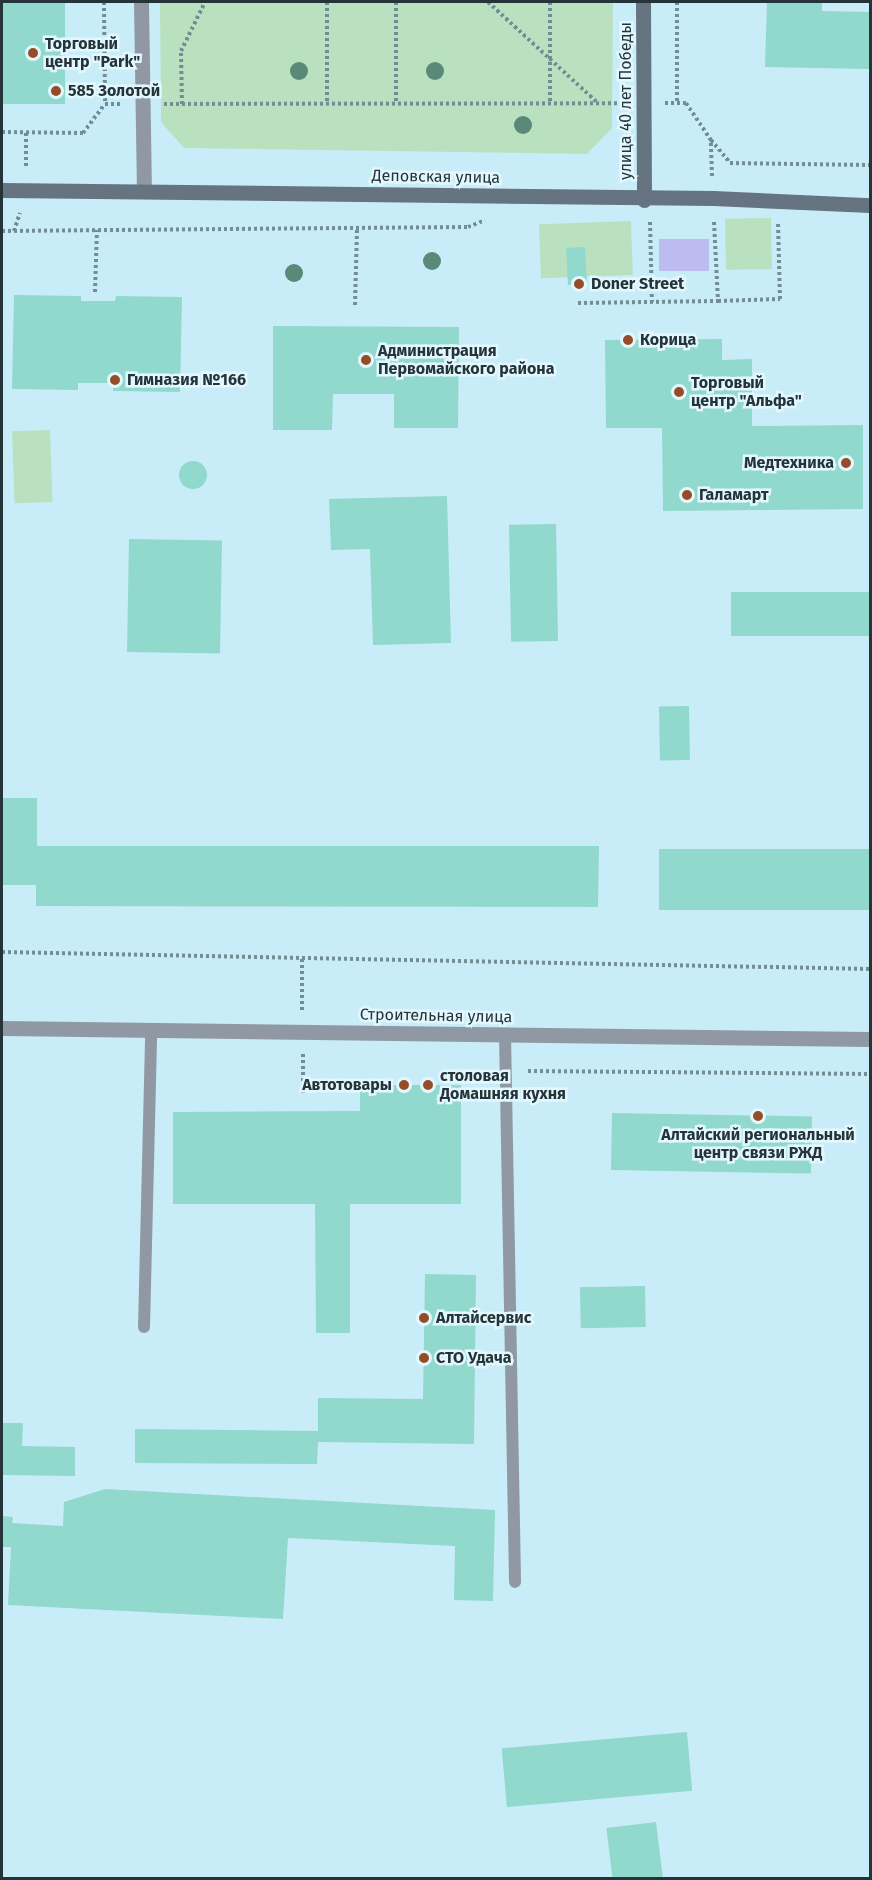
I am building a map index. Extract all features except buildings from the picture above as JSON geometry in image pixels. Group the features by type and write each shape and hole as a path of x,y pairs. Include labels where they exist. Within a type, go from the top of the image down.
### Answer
{"street":[{"path":"141,2 144,190"},
{"name":"улица 40 лет Победы","path":"644,2 647,206"},
{"name":"Деповская улица","path":"2,190 144,190 647,206 713,198 870,205"},
{"name":"Строительная улица","path":"2,1028 870,1039"}],"lane":[{"path":"144,1327 151,1030"},
{"path":"505,1034 515,1582"}],"path":[{"path":"2,132 83,133 105,104 104,2"},
{"path":"182,104 181,51 205,2"},
{"path":"327,2 327,104"},
{"path":"396,2 396,104"},
{"path":"488,2 598,103"},
{"path":"550,2 550,103"},
{"path":"677,2 677,103"},
{"path":"105,104 686,103 730,163 870,165"},
{"path":"711,140 718,301"},
{"path":"647,206 652,302"},
{"path":"578,303 780,299 778,209"},
{"path":"2,231 468,227 496,215"},
{"path":"355,305 357,228"},
{"path":"94,292 98,230"},
{"path":"2,952 870,969"},
{"path":"506,1071 870,1074"}],"green space":[{"path":"160,2 613,2 612,128 587,154 184,148 161,122"},
{"path":"771,218 772,269 726,270 725,219"},
{"path":"631,221 633,275 541,278 539,224"},
{"path":"50,430 53,502 15,503 12,431"}],"water":[{"path":"659,239 709,239 709,271 659,271"}],"place":[{"name":"Торговый центр \"Park\"","path":"33,53"},
{"name":"585 Золотой","path":"56,91"},
{"name":"Doner Street","path":"579,284"},
{"name":"Корица","path":"628,340"},
{"name":"Администрация Первомайского района","path":"366,360"},
{"name":"Гимназия №166","path":"115,380"},
{"name":"Торговый центр \"Альфа\"","path":"679,392"},
{"name":"Медтехника","path":"846,463"},
{"name":"Галамарт","path":"687,495"},
{"name":"Автотовары","path":"404,1085"},
{"name":"столовая Домашняя кухня","path":"428,1085"},
{"name":"Алтайский региональный центр связи РЖД","path":"758,1116"},
{"name":"Алтайсервис","path":"424,1318"},
{"name":"СТО Удача","path":"424,1358"}]}
